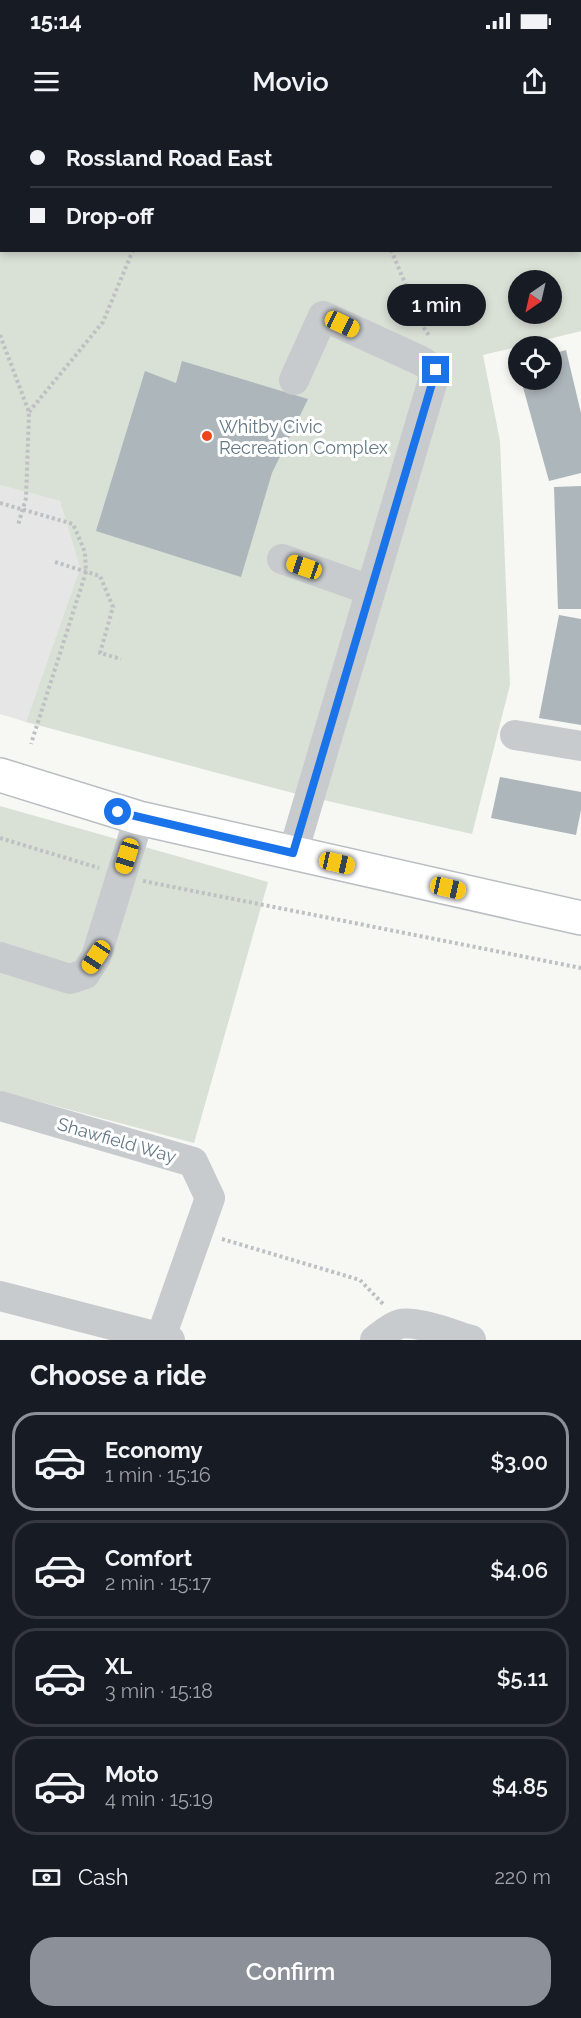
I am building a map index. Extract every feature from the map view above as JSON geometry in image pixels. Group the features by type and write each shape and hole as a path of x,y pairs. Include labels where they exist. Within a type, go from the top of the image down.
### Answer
{"main road":[{"path":"1,780 139,818 581,918"}],"street":[{"path":"293,853 436,370 323,316 294,380"},
{"path":"282,559 370,590"},
{"path":"515,735 581,746"},
{"path":"0,957 70,979 85,974 96,957 139,818"},
{"name":"Shawfield Way","path":"0,1106 193,1162 210,1198 166,1339"},
{"path":"0,1296 166,1339"},
{"path":"375,1340 402,1323 471,1340"}],"path":[{"path":"29,412 103,322 132,252"},
{"path":"392,252 424,328 440,351 436,370"},
{"path":"0,335 29,412 26,498 18,525"},
{"path":"0,503 73,524 85,552 86,572 31,744"},
{"path":"56,562 100,576 113,607 100,653 121,658"},
{"path":"0,838 148,883 581,968"},
{"path":"198,1232 360,1280 402,1323"}],"shaded area":[{"path":"0,252 581,252 581,331 561,336 508,336 508,349 483,355 500,441 510,685 472,834 293,793 26,722 80,568 60,501 0,485"},
{"path":"0,485 60,501 80,568 26,722 0,714"},
{"path":"0,806 268,882 194,1143 0,1091"}],"building":[{"path":"566,350 581,413 581,473 549,481 524,390 562,390 562,351"},
{"name":"Whitby Civic Recreation Complex","path":"182,361 308,399 272,473 241,577 96,531 145,371 176,383"},
{"path":"581,486 581,609 558,609 554,487"},
{"path":"559,615 581,619 581,725 539,718"},
{"path":"500,777 581,792 581,810 576,835 491,818"}],"place":[{"name":"Whitby Civic Recreation Complex","path":"207,436"}],"route":[{"path":"118,812 293,853 436,370"}]}
